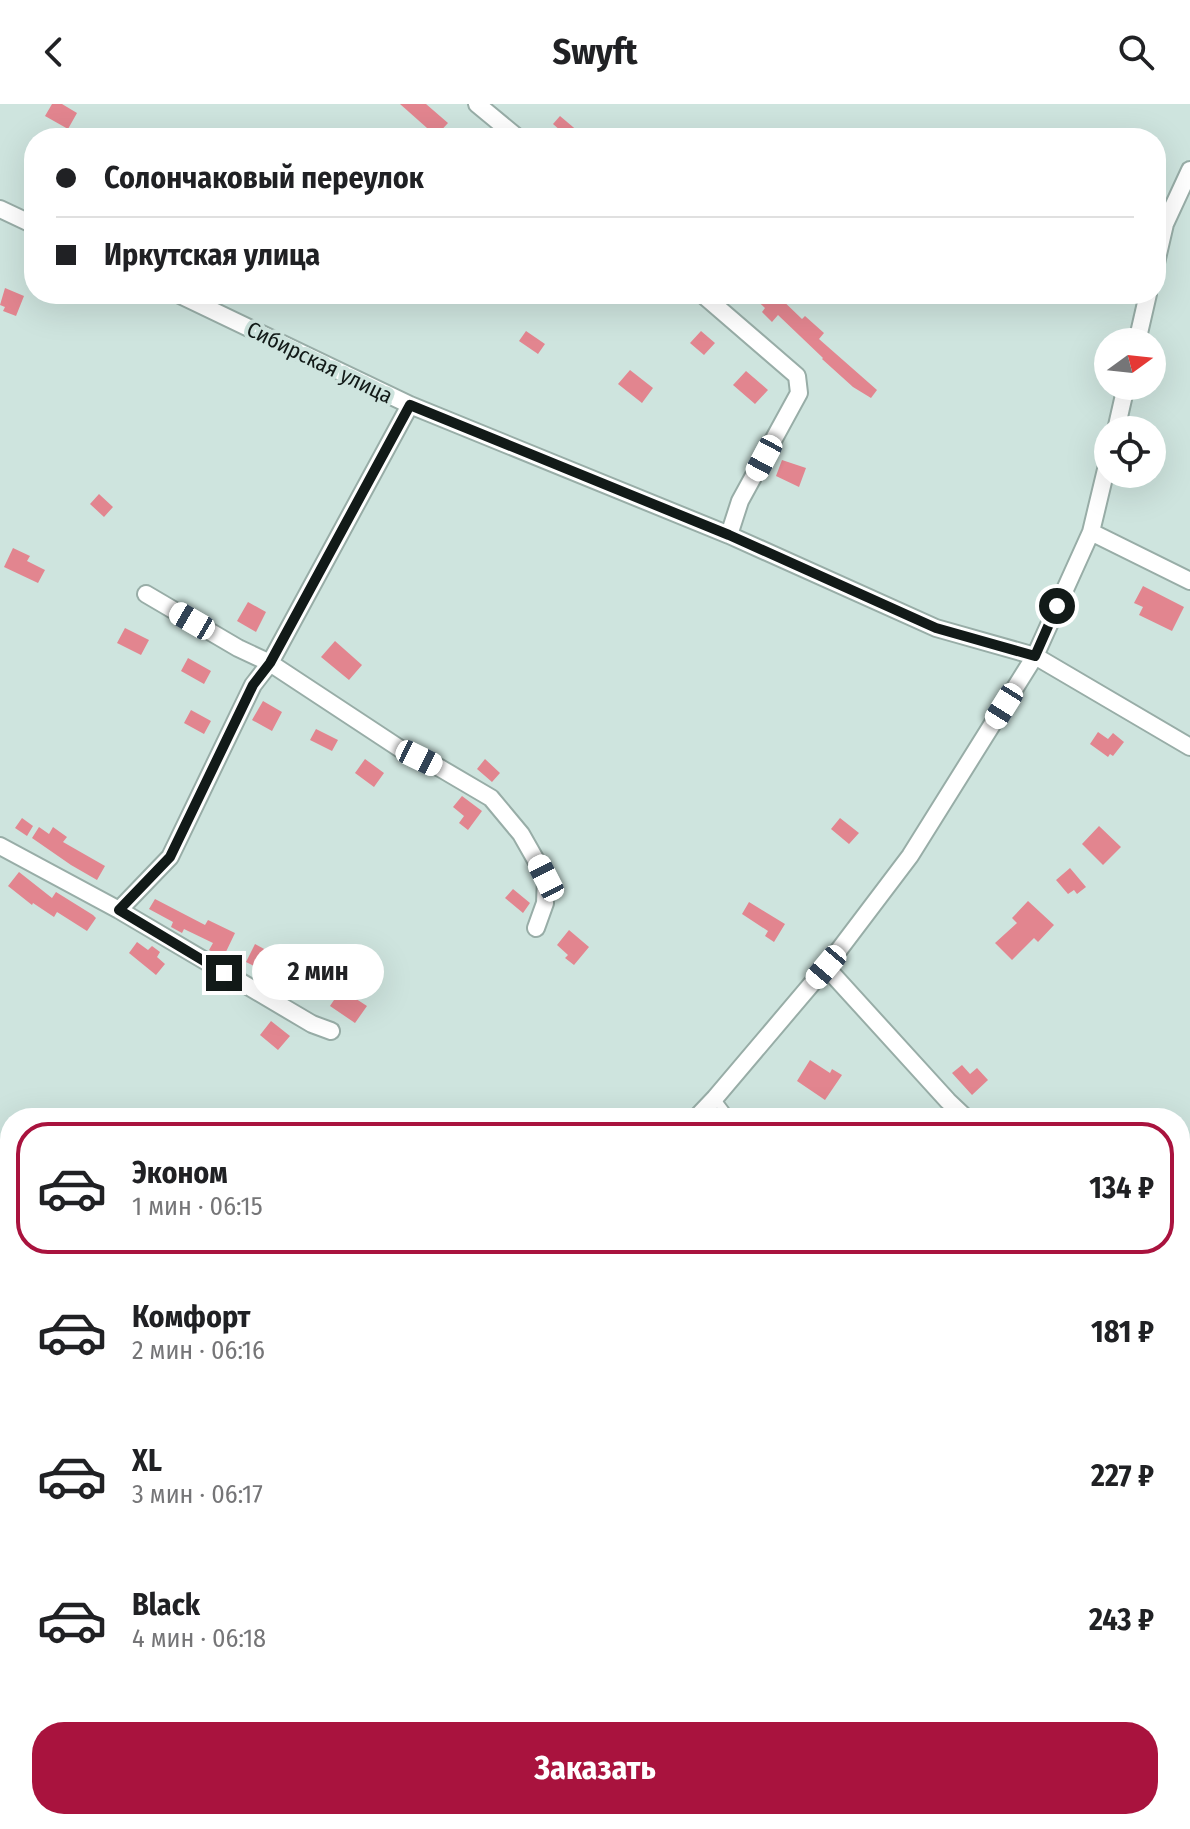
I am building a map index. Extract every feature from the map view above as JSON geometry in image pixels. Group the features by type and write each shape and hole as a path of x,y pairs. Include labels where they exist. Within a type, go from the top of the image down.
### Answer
{"street":[{"path":"477,104 506,128"},
{"path":"1166,222 1190,170"},
{"path":"0,209 24,220"},
{"name":"Сибирская улица","path":"199,304 410,405 729,535 936,628 1035,656 1190,747"},
{"path":"714,304 797,376 799,393 740,501 729,535"},
{"path":"1140,328 1146,304"},
{"path":"119,910 170,857 253,685 270,663 410,405"},
{"path":"706,1108 826,967 910,856 1035,656 1091,532 1102,488"},
{"path":"1091,532 1190,581"},
{"path":"146,594 238,648 270,663 399,748 491,798 521,834 546,878 545,903 536,928"},
{"path":"0,846 119,910 312,1024 331,1031"},
{"path":"826,967 955,1108"}],"lane":[{"path":"715,1098 722,1108"}],"building":[{"path":"52,104 62,104 77,113 69,128 45,116"},
{"path":"400,104 426,104 448,123 443,128 427,128"},
{"path":"560,116 574,128 558,128 553,124"},
{"path":"5,288 24,296 16,316 3,311 5,307 0,305"},
{"path":"761,304 786,304 802,319 805,316 824,333 819,339 877,390 871,398 853,387 778,315 772,322 762,312 765,308"},
{"path":"526,331 545,344 538,354 519,341"},
{"path":"701,331 715,343 704,355 690,343"},
{"path":"630,370 653,388 642,403 618,384"},
{"path":"746,371 768,390 755,404 733,385"},
{"path":"782,460 806,468 799,487 776,476"},
{"path":"99,494 113,507 104,517 90,504"},
{"path":"13,548 30,556 27,561 45,570 38,583 4,567"},
{"path":"1143,586 1184,607 1172,631 1139,615 1143,607 1134,603"},
{"path":"248,602 266,612 256,632 237,621"},
{"path":"125,628 149,640 141,655 117,643"},
{"path":"335,641 362,665 349,680 321,657"},
{"path":"188,658 211,671 204,684 181,671"},
{"path":"263,701 282,712 272,731 252,720"},
{"path":"191,710 211,721 204,734 184,723"},
{"path":"316,729 338,740 332,751 310,740"},
{"path":"1098,732 1108,739 1113,733 1124,742 1113,756 1110,754 1108,757 1090,744"},
{"path":"365,759 384,773 374,787 355,773"},
{"path":"485,759 500,773 492,782 477,769"},
{"path":"462,796 482,811 468,830 459,823 464,816 453,807"},
{"path":"22,818 33,826 27,836 15,828"},
{"path":"840,818 859,833 849,844 831,829"},
{"path":"1099,826 1121,847 1103,865 1082,844"},
{"path":"39,827 49,834 53,827 67,837 63,842 105,866 97,880 32,838"},
{"path":"1070,868 1086,887 1077,894 1074,890 1068,894 1056,880"},
{"path":"19,872 52,898 56,892 93,915 96,918 87,931 57,912 54,917 32,905 8,886"},
{"path":"513,889 530,903 523,913 505,898"},
{"path":"155,899 205,925 208,920 235,933 223,958 209,950 213,943 184,929 182,933 171,927 173,922 149,909"},
{"path":"1028,901 1054,925 1038,942 1034,938 1012,960 995,943 1017,923 1012,918"},
{"path":"749,902 785,924 774,942 765,936 768,931 742,914"},
{"path":"569,930 589,947 574,965 557,945"},
{"path":"137,942 148,950 152,946 160,952 157,957 165,964 156,975 129,953"},
{"path":"255,944 313,978 305,994 246,962"},
{"path":"347,993 367,1006 355,1023 330,1006 338,994 344,998"},
{"path":"271,1021 290,1036 278,1050 260,1035"},
{"path":"810,1060 830,1073 832,1069 842,1075 825,1100 797,1081"},
{"path":"962,1065 970,1074 977,1068 988,1080 972,1095 952,1073"}],"route":[{"path":"224,973 119,910 170,857 253,685 270,663 410,405 729,535 936,628 1035,656 1057,606"}]}
